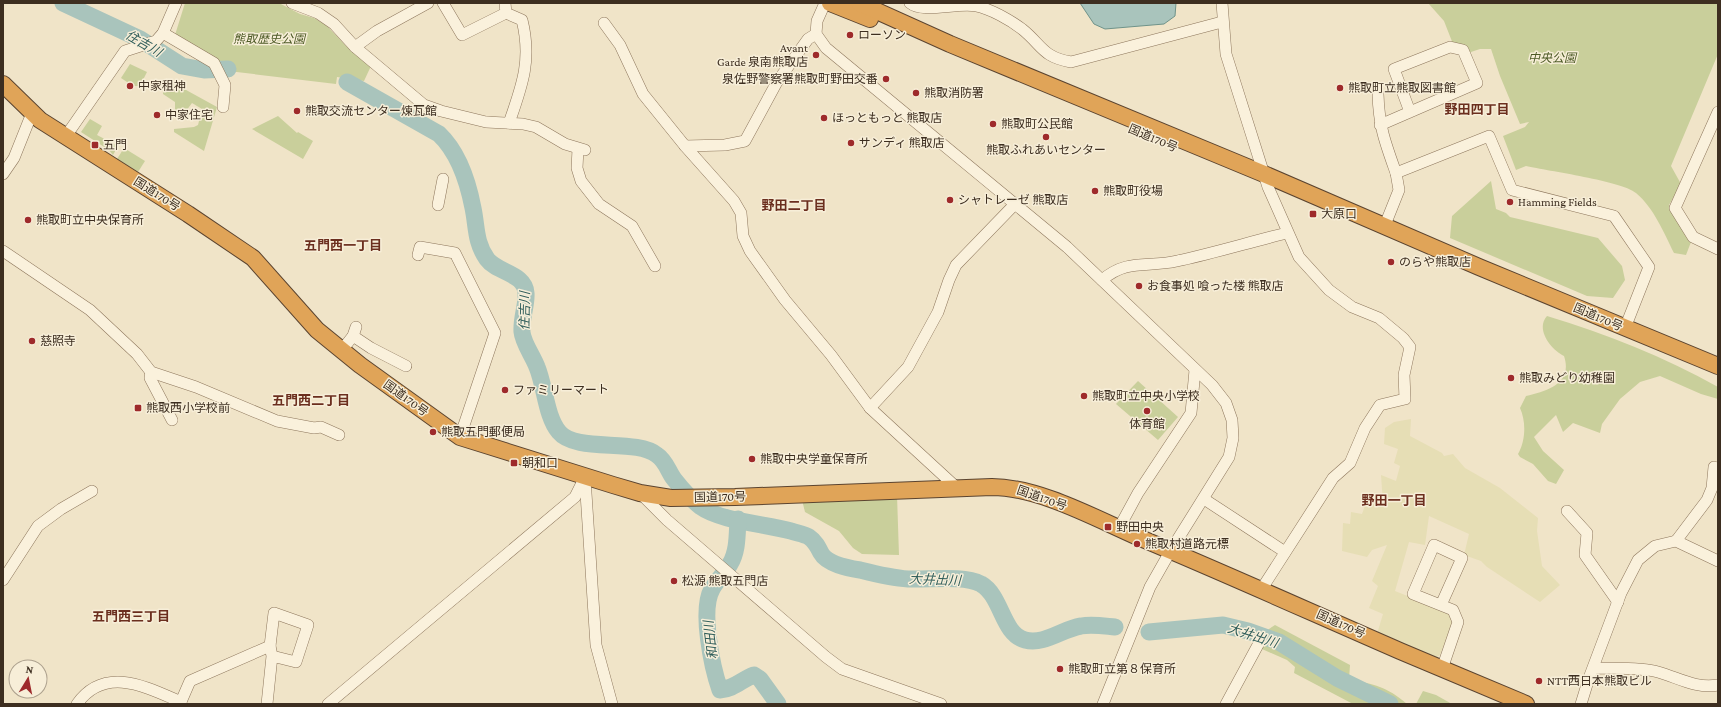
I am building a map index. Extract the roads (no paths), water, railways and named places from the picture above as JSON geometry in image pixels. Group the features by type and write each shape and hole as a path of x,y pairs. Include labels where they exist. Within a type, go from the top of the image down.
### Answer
{"highway":[{"name":"国道170号","path":"830,3 1266,181 1385,225 1479,267 1718,366"},
{"name":"国道170号","path":"859,3 1266,181 1438,254 1479,267"},
{"name":"国道170号","path":"3,84 32,113 253,258 317,330 460,437 585,478 640,493 672,498 710,496 735,497 957,488 1008,487 1019,489 1042,496 1171,550 1442,669 1526,704"}],"street":[{"path":"66,136 124,51 160,37 176,3"},
{"path":"292,3 318,13 334,24 355,47 424,105 441,111 486,122 509,123 536,127 565,144 582,149 577,168 581,180 598,204 632,226 655,266"},
{"path":"355,47 377,31 428,3"},
{"path":"443,3 462,35 505,8 522,20 527,40 523,83 509,123"},
{"path":"825,3 817,20 816,34 826,48 1016,203 1067,247 1195,370 1226,403 1232,420 1233,438 1229,457 1171,550 1150,587 1103,704"},
{"path":"910,3 913,6 931,7 964,5 976,6 991,11 1022,29 1040,48 1057,60 1071,62 1222,22"},
{"path":"1222,3 1222,22 1226,54 1266,181 1287,233 1299,257 1329,290 1352,307 1379,318 1403,338 1410,347 1404,375 1405,399 1380,405 1365,428 1350,463 1333,478 1261,590"},
{"path":"604,23 620,45 643,94 734,202 741,213 743,236 760,266 806,327 831,354 870,408 957,488"},
{"path":"686,146 725,145 745,142 778,82 808,39 816,34"},
{"path":"160,37 217,68 225,85 223,107"},
{"path":"1380,125 1477,83 1463,50 1450,48 1394,68 1410,112"},
{"path":"1378,94 1380,125 1396,173 1399,190 1385,225"},
{"path":"1718,112 1675,208 1693,237 1718,248"},
{"path":"3,174 14,158 32,113"},
{"path":"1396,173 1488,136 1512,190 1614,216 1649,267 1625,328"},
{"path":"438,205 443,179"},
{"path":"870,408 908,368 938,312 948,280 956,265 1016,203"},
{"path":"1102,280 1118,268 1133,265 1175,262 1287,233"},
{"path":"418,255 420,246 455,253 495,333 460,437"},
{"path":"3,251 90,310 137,354 151,372 196,387 277,422 314,428 321,427 339,435"},
{"path":"342,350 354,331 371,348 406,366"},
{"path":"1119,528 1138,492 1191,414 1195,370"},
{"path":"151,372 150,378 172,420"},
{"path":"1676,541 1707,500 1712,488 1714,467"},
{"path":"328,704 575,496 585,478"},
{"path":"585,478 596,645 612,704"},
{"path":"3,580 38,526 61,509 92,491"},
{"path":"640,493 667,520 826,657 842,669 942,704"},
{"path":"1204,499 1285,552"},
{"path":"1567,511 1587,533 1585,555 1618,602"},
{"path":"1584,703 1594,668 1618,602 1632,569 1638,560 1655,546 1676,541 1718,561"},
{"path":"1441,605 1462,558 1434,545 1413,594 1453,610 1458,622 1442,669"},
{"path":"1226,704 1260,643"},
{"path":"77,704 87,691 102,684 123,682 143,685 180,703 190,681 271,651 266,704"},
{"path":"1594,668 1658,672 1693,685 1707,687 1718,685"}],"water":[{"path":"1080,3 1176,3 1175,16 1164,24 1105,29 1094,24"}],"waterway":[{"name":"住吉川","path":"63,3 140,39 182,66 204,70 228,69"},
{"name":"住吉川","path":"347,82 439,134 446,141 457,158 468,188 478,240 483,253 492,264 516,277 524,286 526,298 522,322 523,336 540,375 551,418 559,432 567,438 592,444 635,447 647,450 660,457 672,476 690,497 709,512 731,519 791,531 807,536 815,542 824,557 838,565 896,578 956,579 974,581 981,584 994,597 1011,630 1017,636 1025,640 1032,641 1046,639 1085,625 1115,627"},
{"name":"和田川","path":"738,519 737,542 733,559 712,589 707,610 708,639 714,667 720,690 733,686 754,675 760,679 778,704"},
{"name":"大井出川","path":"1149,632 1223,625 1248,631 1279,642 1337,678 1390,704"}],"place":[{"name":"ローソン","path":"850,35"},
{"name":"Avant Garde 泉南熊取店","path":"816,55"},
{"name":"泉佐野警察署熊取町野田交番","path":"886,79"},
{"name":"中家租神","path":"130,86"},
{"name":"熊取町立熊取図書館","path":"1340,88"},
{"name":"熊取消防署","path":"916,93"},
{"name":"熊取交流センター煉瓦館","path":"297,111"},
{"name":"中家住宅","path":"157,115"},
{"name":"ほっともっと 熊取店","path":"824,118"},
{"name":"熊取町公民館","path":"993,124"},
{"name":"熊取ふれあいセンター","path":"1046,137"},
{"name":"サンディ 熊取店","path":"851,143"},
{"name":"五門","path":"95,145"},
{"name":"熊取町役場","path":"1095,191"},
{"name":"シャトレーゼ 熊取店","path":"950,200"},
{"name":"Hamming Fields","path":"1510,202"},
{"name":"大原口","path":"1313,214"},
{"name":"熊取町立中央保育所","path":"28,220"},
{"name":"のらや熊取店","path":"1391,262"},
{"name":"お食事処 喰った楼 熊取店","path":"1139,286"},
{"name":"慈照寺","path":"32,341"},
{"name":"熊取みどり幼稚園","path":"1511,378"},
{"name":"ファミリーマート","path":"505,390"},
{"name":"熊取町立中央小学校","path":"1084,396"},
{"name":"熊取西小学校前","path":"138,408"},
{"name":"体育館","path":"1147,411"},
{"name":"熊取五門郵便局","path":"433,432"},
{"name":"熊取中央学童保育所","path":"752,459"},
{"name":"朝和口","path":"514,463"},
{"name":"野田中央","path":"1108,527"},
{"name":"熊取村道路元標","path":"1137,544"},
{"name":"松源 熊取五門店","path":"674,581"},
{"name":"熊取町立第８保育所","path":"1060,669"},
{"name":"NTT西日本熊取ビル","path":"1539,681"}],"district":[{"name":"野田四丁目","path":"1477,109"},
{"name":"野田二丁目","path":"794,205"},
{"name":"五門西一丁目","path":"343,245"},
{"name":"五門西二丁目","path":"311,400"},
{"name":"野田一丁目","path":"1394,500"},
{"name":"五門西三丁目","path":"131,616"}],"park label":[{"name":"熊取歴史公園","path":"269,39"},
{"name":"中央公園","path":"1552,58"}]}
